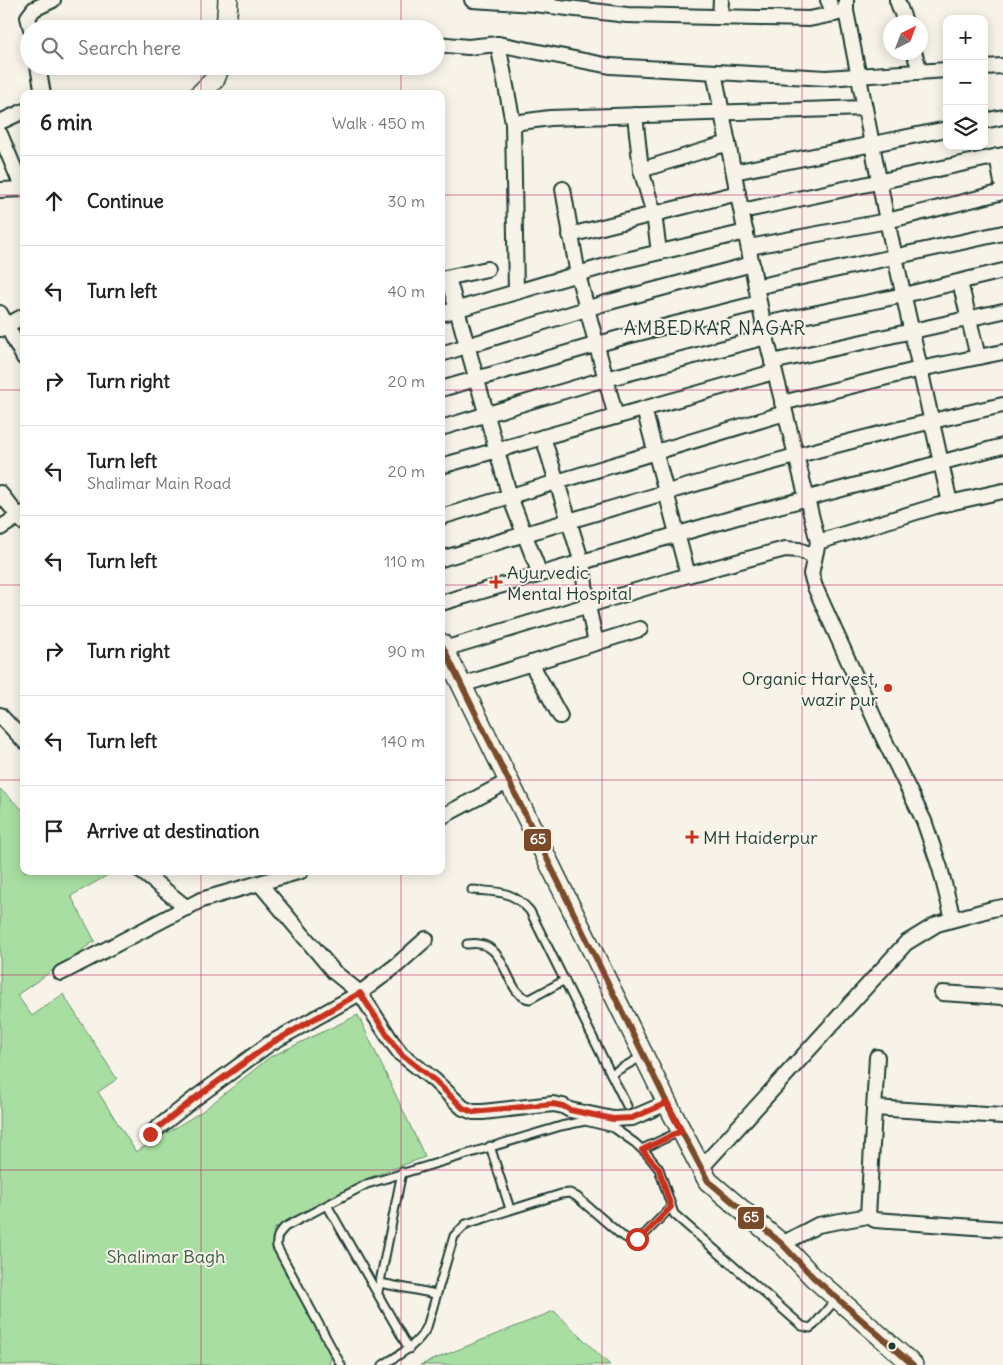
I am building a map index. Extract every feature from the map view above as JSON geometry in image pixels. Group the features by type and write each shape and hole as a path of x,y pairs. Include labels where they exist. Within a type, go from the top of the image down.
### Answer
{"street":[{"path":"28,20 28,17 34,9 53,0"},
{"path":"228,0 231,20"},
{"path":"472,0 627,14 720,17 809,19 842,9"},
{"path":"720,17 721,0"},
{"path":"828,0 842,9 859,75 887,221 950,503"},
{"path":"897,0 902,15"},
{"path":"445,45 468,47 498,44 610,66 826,78 943,70"},
{"path":"498,44 513,123 516,292"},
{"path":"917,60 920,71"},
{"path":"988,67 1003,67"},
{"path":"714,72 759,303 783,408 807,498 816,549 811,574 815,587 880,731 924,821 940,868 953,919"},
{"path":"40,75 42,90"},
{"path":"204,90 217,75"},
{"path":"513,123 550,118 865,108"},
{"path":"0,122 20,113"},
{"path":"635,115 641,170 654,214 659,252"},
{"path":"988,120 1003,117"},
{"path":"734,172 943,130"},
{"path":"0,134 20,180"},
{"path":"641,170 728,142"},
{"path":"742,210 1000,156 1003,188"},
{"path":"0,190 20,189"},
{"path":"563,189 578,274 616,417"},
{"path":"749,247 887,221 1003,192"},
{"path":"570,234 738,193"},
{"path":"445,313 659,252 746,232"},
{"path":"756,287 1003,233"},
{"path":"445,353 588,308 752,264"},
{"path":"445,279 487,269"},
{"path":"445,427 765,330 1003,271"},
{"path":"445,281 457,310 510,497 540,574"},
{"path":"960,282 978,357"},
{"path":"445,388 597,345 759,303"},
{"path":"445,465 644,409 773,367 1003,311"},
{"path":"20,317 2,323 20,352"},
{"path":"445,516 656,452 783,408 920,369 1003,352"},
{"path":"445,558 795,455 931,420 1003,405"},
{"path":"644,409 688,575"},
{"path":"543,437 582,563 588,606 596,643"},
{"path":"445,602 807,498 1003,446"},
{"path":"445,645 785,549 816,549 950,503 1003,491"},
{"path":"0,493 20,515"},
{"path":"0,528 20,518"},
{"path":"462,685 640,629"},
{"path":"445,650 643,1056 708,1181 782,1244 813,1277 913,1365"},
{"path":"531,663 560,716"},
{"path":"0,715 20,736"},
{"path":"445,815 509,781"},
{"path":"146,875 187,908"},
{"path":"61,974 201,900 288,875"},
{"path":"260,884 334,972 360,993 401,1054 434,1080 463,1108 473,1112 553,1104 570,1110 613,1119 632,1118 667,1103"},
{"path":"701,1168 906,944 937,924 992,908 1003,908"},
{"path":"150,1134 194,1099 270,1044 360,993 397,965 426,938"},
{"path":"942,994 1003,997"},
{"path":"868,1216 877,1057"},
{"path":"874,1108 1003,1116"},
{"path":"782,1244 818,1225 868,1216 875,1220 1003,1229"}],"lane":[{"path":"472,890 503,892 515,896 523,902 534,918 627,1106"},
{"path":"467,944 480,944 492,950 499,957 517,992 525,999 530,999 565,980"},
{"path":"611,1074 643,1056"},
{"path":"341,1365 277,1246 276,1238 285,1228 367,1184 490,1146 585,1121 614,1128 642,1150 659,1169 674,1214 805,1328 814,1325 837,1298"},
{"path":"642,1150 681,1131"},
{"path":"490,1146 510,1209"},
{"path":"378,1292 402,1172"},
{"path":"382,1365 418,1342 427,1327 454,1236 466,1224 510,1209 570,1193 621,1235 630,1240 644,1235 671,1207"},
{"path":"327,1205 409,1348"},
{"path":"380,1283 436,1294"}],"green space":[{"name":"Shalimar Bagh","path":"0,789 20,807 20,875 108,875 71,896 95,941 17,995 32,1016 63,994 117,1079 98,1092 136,1152 204,1110 270,1057 358,1015 425,1157 368,1178 274,1229 274,1251 332,1354 329,1365 0,1365"},
{"path":"554,1311 610,1365 420,1365"}],"transit line":[{"name":"65","path":"445,651 672,1113 708,1181 782,1244 813,1277 913,1365"}],"place":[{"name":"Ayurvedic Mental Hospital","path":"496,582"},
{"name":"Organic Harvest, wazir pur","path":"888,688"},
{"name":"MH Haiderpur","path":"692,837"}],"district":[{"name":"AMBEDKAR NAGAR","path":"715,328"}],"route":[{"path":"150,1134 194,1099 270,1044 360,993 401,1054 434,1080 463,1108 473,1112 553,1104 570,1110 613,1119 632,1118 667,1103 681,1131 642,1150 659,1169 671,1207 644,1235 637,1239"}]}
